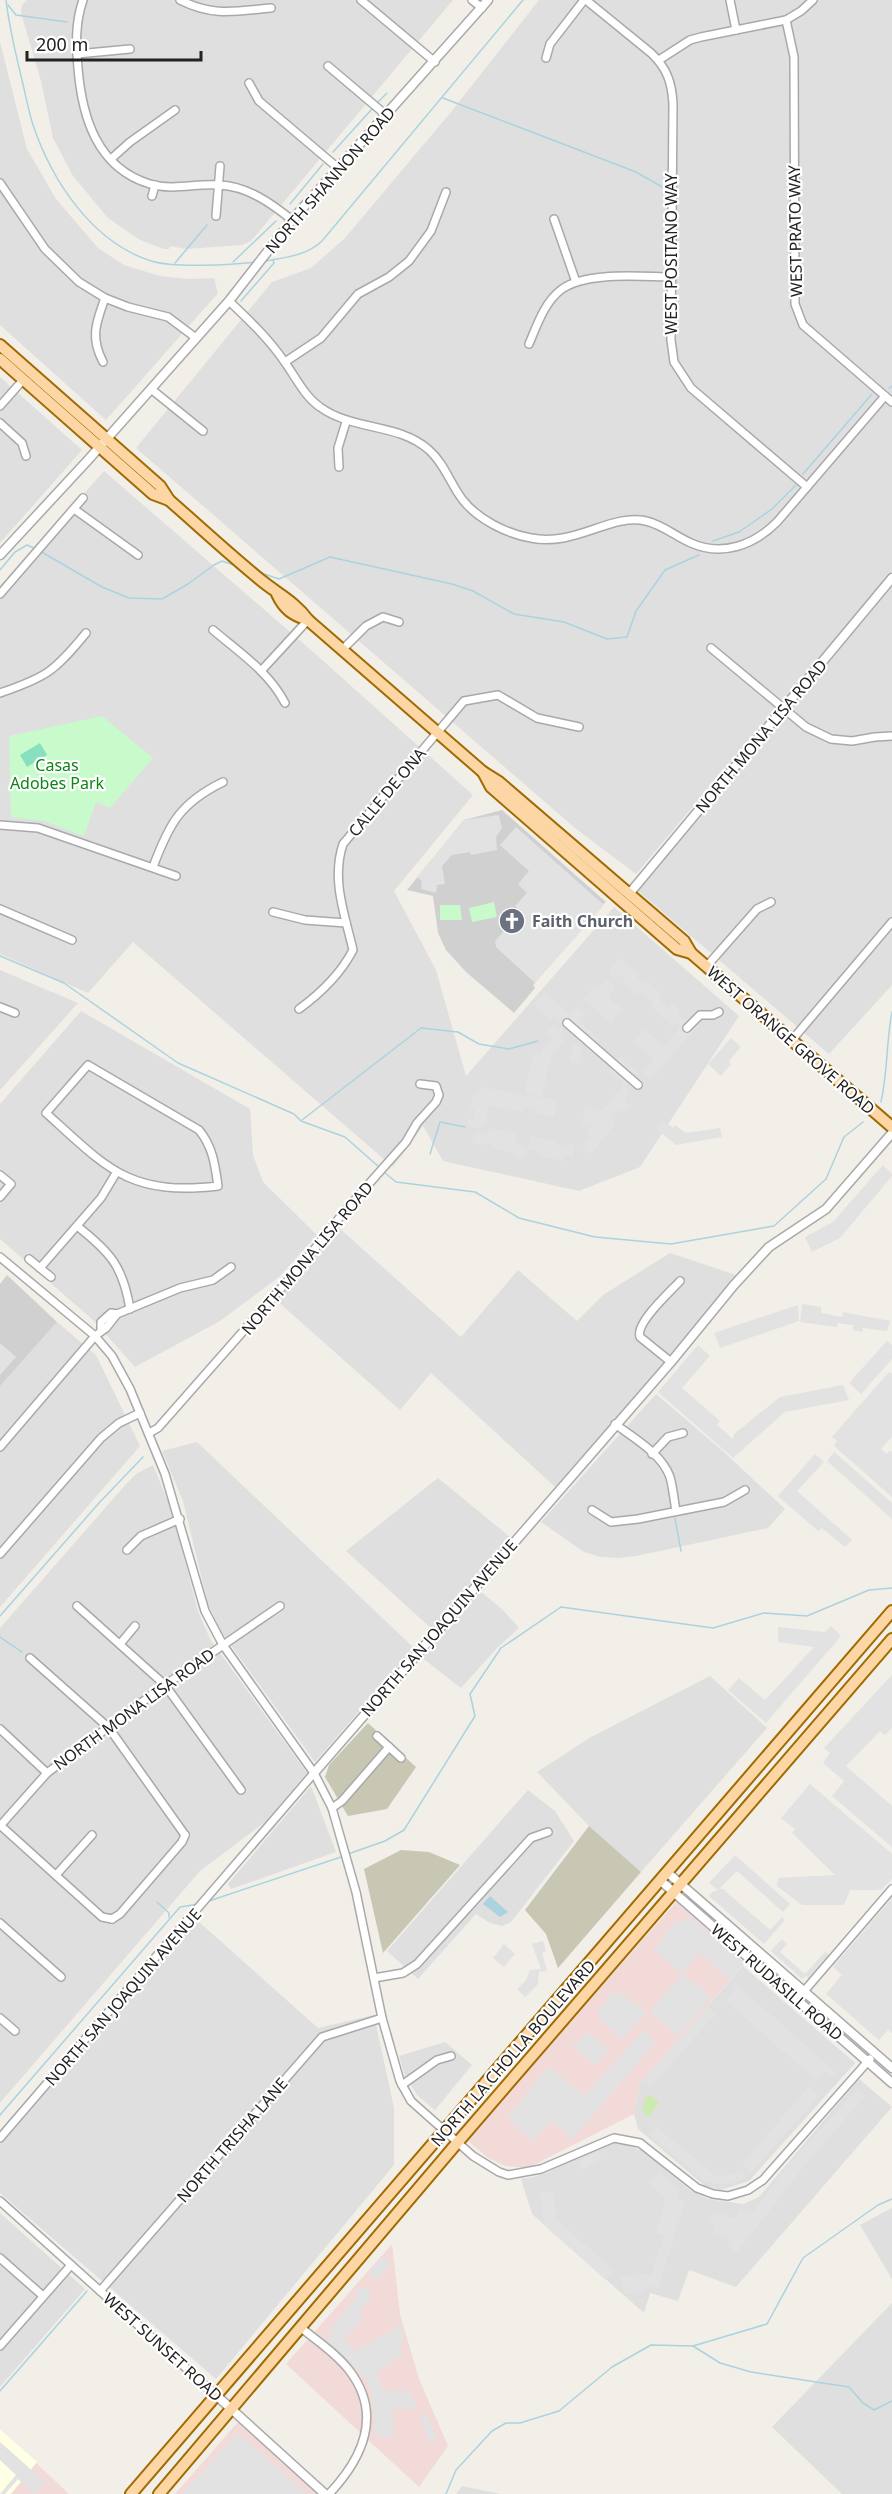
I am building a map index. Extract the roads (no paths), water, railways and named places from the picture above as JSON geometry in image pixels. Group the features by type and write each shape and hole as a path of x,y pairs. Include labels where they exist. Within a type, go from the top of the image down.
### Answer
{"main road":[{"name":"WEST ORANGE GROVE ROAD","path":"0,345 153,494 169,500 277,594 283,606 294,616 308,620 483,772 499,782 684,941 691,953 706,967 892,1127"},
{"name":"WEST ORANGE GROVE ROAD","path":"0,359 102,443"},
{"name":"WEST ORANGE GROVE ROAD","path":"483,772 491,787 562,849 678,949 691,953"},
{"name":"NORTH LA CHOLLA BOULEVARD","path":"131,2494 892,1611"},
{"name":"NORTH LA CHOLLA BOULEVARD","path":"159,2494 457,2143 892,1639"}],"street":[{"path":"83,0 78,16 76,38 81,99 86,120 98,143 111,159 128,173 155,185 194,188 219,185 247,191 272,204 292,220"},
{"path":"180,0 200,10 224,12 272,8"},
{"path":"361,0 435,62"},
{"path":"472,0 482,8"},
{"name":"NORTH SHANNON ROAD","path":"0,555 229,301 292,220 489,0"},
{"path":"546,58 550,44 585,0"},
{"name":"WEST POSITANO WAY","path":"585,0 659,60 670,80 672,89 672,351 674,362 684,381 807,487"},
{"path":"730,0 736,30"},
{"path":"659,60 690,40 786,20 813,0"},
{"name":"WEST PRATO WAY","path":"786,20 794,57 795,304 803,325 892,402"},
{"path":"77,54 129,49"},
{"path":"328,66 387,115"},
{"path":"249,83 259,101 338,168"},
{"path":"111,159 130,142 175,110"},
{"path":"216,216 220,166"},
{"path":"0,183 27,225 55,261 79,282 105,298 141,311 168,317 196,338"},
{"path":"152,196 155,185"},
{"path":"285,362 321,338 358,294 389,277 409,261 431,231 446,192"},
{"path":"554,219 576,282"},
{"path":"529,344 544,310 562,289 576,282 600,278 672,277"},
{"path":"103,362 97,349 95,327 105,298"},
{"path":"229,301 256,326 285,362 301,387 319,407 346,422 392,432 415,441 428,449 439,461 463,501 494,524 532,538 556,541 569,539 623,521 634,520 665,527 699,546 712,549 735,547 754,540 770,529 885,396"},
{"path":"0,406 23,380"},
{"path":"151,389 203,431"},
{"path":"339,467 338,448 346,422"},
{"path":"0,423 22,443 26,456"},
{"path":"0,594 83,498"},
{"path":"74,509 138,555"},
{"name":"NORTH MONA LISA ROAD","path":"629,894 892,578"},
{"path":"342,650 366,626 383,616 399,622"},
{"path":"261,671 308,620"},
{"path":"213,630 261,671 277,688 285,703"},
{"path":"0,693 45,676 63,662 86,633"},
{"path":"711,648 806,727 831,739 852,741 892,736"},
{"name":"CALLE DE ONA","path":"299,1009 320,993 346,964 353,950 338,885 337,862 343,844 464,701 498,695 537,718 579,727"},
{"path":"153,867 167,829 185,807 201,793 223,782"},
{"path":"0,825 38,828 176,876"},
{"path":"706,967 757,909 771,902"},
{"path":"0,909 72,940"},
{"path":"273,912 305,920 346,923"},
{"path":"792,1040 892,922"},
{"path":"0,1006 15,1013"},
{"path":"687,1028 700,1015 713,1015 719,1012"},
{"path":"567,1023 638,1085"},
{"path":"88,1065 199,1130 214,1156 218,1186 174,1189 147,1185 116,1173 102,1164 46,1113 88,1065"},
{"name":"NORTH MONA LISA ROAD","path":"149,1434 158,1428 218,1362 406,1142 417,1123 434,1105 439,1095 436,1086 420,1084"},
{"name":"NORTH SAN JOAQUIN AVENUE","path":"0,2138 769,1247 826,1209 892,1133"},
{"path":"40,1268 101,1197 116,1173"},
{"path":"0,1175 11,1184 0,1197"},
{"path":"77,1226 105,1249 118,1266 126,1287 130,1309"},
{"path":"0,1257 94,1336 112,1356 130,1389 180,1519 205,1611 223,1645 314,1773 332,1808 356,1892 382,2018 402,2085 411,2101 483,2164 508,2175 541,2169 614,2138 627,2139 640,2143 697,2188 728,2196 748,2190 763,2180 869,2060"},
{"path":"29,1259 51,1277"},
{"path":"0,1447 101,1330 101,1322 111,1312 117,1314 180,1288 213,1280 223,1275 231,1267"},
{"path":"671,1362 640,1337 639,1333 642,1323 680,1281"},
{"path":"0,1554 101,1437 119,1423 140,1413"},
{"path":"615,1424 652,1454 666,1469 676,1511"},
{"path":"652,1454 669,1437 683,1433"},
{"path":"592,1510 611,1522 724,1502 745,1490"},
{"path":"127,1550 141,1536 180,1519"},
{"path":"77,1606 165,1685 241,1790"},
{"name":"NORTH MONA LISA ROAD","path":"0,1826 47,1773 165,1685 280,1606"},
{"path":"120,1644 135,1626"},
{"path":"0,1826 102,1917 112,1922 187,1835 109,1728 30,1658"},
{"path":"0,1729 47,1773"},
{"path":"377,1736 400,1758"},
{"path":"332,1808 342,1801 389,1747"},
{"path":"374,1978 403,1973 417,1964 531,1838 548,1832"},
{"path":"56,1875 92,1835"},
{"name":"WEST RUDASILL ROAD","path":"664,1877 892,2068"},
{"name":"WEST RUDASILL ROAD","path":"678,1889 892,2083"},
{"path":"802,1994 892,1889"},
{"path":"0,1923 61,1977"},
{"path":"0,2018 15,2031"},
{"name":"NORTH TRISHA LANE","path":"100,2292 322,2037 382,2018"},
{"path":"402,2085 423,2067 451,2056"},
{"name":"WEST SUNSET ROAD","path":"0,2201 327,2494"},
{"path":"0,2259 44,2296"},
{"path":"2,2341 70,2265"},
{"path":"300,2327 349,2369 360,2389 367,2412 366,2436 357,2458 343,2480 327,2494"}],"water":[{"path":"490,1896 508,1912 500,1917 483,1904"}],"waterway":[{"path":"6,0 28,107 41,146 63,188 93,224 110,240 151,261 188,265 256,262"},
{"path":"266,261 303,253 322,241 523,0"},
{"path":"8,5 16,15 67,22"},
{"path":"378,102 387,93"},
{"path":"443,98 636,172 664,188"},
{"path":"333,152 372,109"},
{"path":"290,204 323,164"},
{"path":"233,262 276,221"},
{"path":"175,263 207,225"},
{"path":"241,301 274,263 273,260"},
{"path":"803,474 872,394"},
{"path":"713,541 739,532 772,509 796,485"},
{"path":"0,570 15,552 27,545 36,549"},
{"path":"40,551 102,587 129,598 162,599 222,561 237,566"},
{"path":"261,573 279,579 330,557 452,584 473,591 514,614 564,622 607,639 627,637 636,611 665,570 699,555"},
{"path":"0,956 64,983 178,1063 294,1114 301,1121 345,1137 379,1167"},
{"path":"881,1102 892,1012"},
{"path":"302,1120 421,1028 458,1032 479,1044 509,1049 538,1041"},
{"path":"430,1154 440,1122 465,1127"},
{"path":"384,1172 396,1182 475,1192 519,1218 595,1237 671,1244 774,1226 826,1179 844,1137 863,1122"},
{"path":"0,1616 99,1503 143,1457"},
{"path":"675,1518 681,1551"},
{"path":"348,1854 385,1841 404,1830 475,1716 470,1694 501,1648 561,1607 713,1628 764,1613 807,1616 869,1590 892,1588"},
{"path":"0,1637 22,1652"},
{"path":"206,1902 344,1856"},
{"path":"157,1902 169,1913 169,1917"},
{"path":"0,2115 180,1907 199,1904"},
{"path":"693,2346 767,2324 803,2258 878,2205 892,2199"},
{"path":"0,2391 87,2291"},
{"path":"446,2494 456,2470 492,2431 506,2423 520,2423 559,2411 612,2367 651,2345 693,2346 720,2363 751,2372 849,2387 863,2403 874,2410 892,2401"}],"place":[{"name":"Faith Church","path":"512,921"}],"park label":[{"name":"Casas Adobes Park","path":"57,774"}]}
